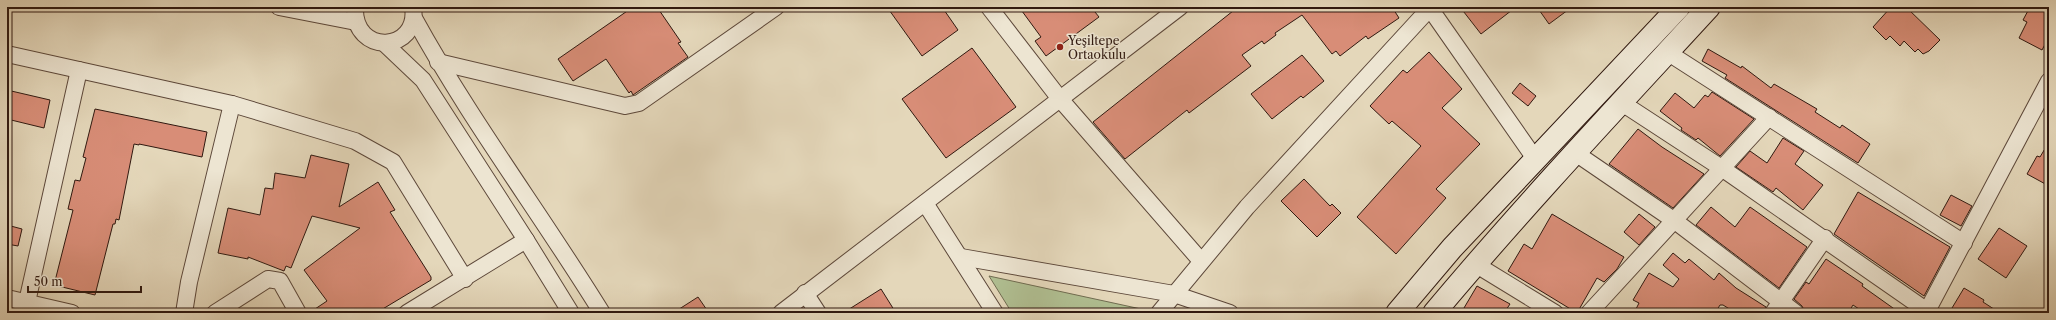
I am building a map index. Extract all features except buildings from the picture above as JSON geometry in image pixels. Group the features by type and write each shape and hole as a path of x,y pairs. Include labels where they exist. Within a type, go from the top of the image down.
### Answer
{"main road":[{"path":"1397,313 1452,248 1679,7"},
{"path":"1434,313 1475,264 1574,152 1622,104 1667,52 1709,7"}],"street":[{"path":"279,7 356,15 363,34 370,40 384,43 398,40 405,35 411,27 414,10"},
{"path":"438,62 625,106 639,103 776,7"},
{"path":"989,7 1060,99 1202,261"},
{"path":"781,313 805,293 925,203 1180,7"},
{"path":"1159,313 1247,207 1429,8 1536,160"},
{"path":"414,10 438,62 561,246 602,313"},
{"path":"384,43 423,80 571,313"},
{"path":"1667,52 1964,243"},
{"path":"7,54 232,104 354,141 392,162 465,279"},
{"path":"27,302 80,70"},
{"path":"1622,104 1723,169 1825,238 1928,312 2049,80"},
{"path":"184,313 189,282 232,104"},
{"path":"1589,313 1723,169 1769,117"},
{"path":"1574,152 1675,221 1776,308 1796,313"},
{"path":"925,203 961,257 995,313"},
{"path":"1776,308 1825,238"},
{"path":"407,313 465,279 526,240"},
{"path":"961,257 1174,294 1230,313"},
{"path":"1475,264 1555,313"},
{"path":"215,313 268,279 280,281 298,313"},
{"path":"805,293 818,313"},
{"path":"7,298 72,313"}],"green space":[{"path":"989,276 1141,309 1137,313 1012,313"}],"place":[{"name":"Yeşiltepe Ortaokulu","path":"1060,47"}]}
